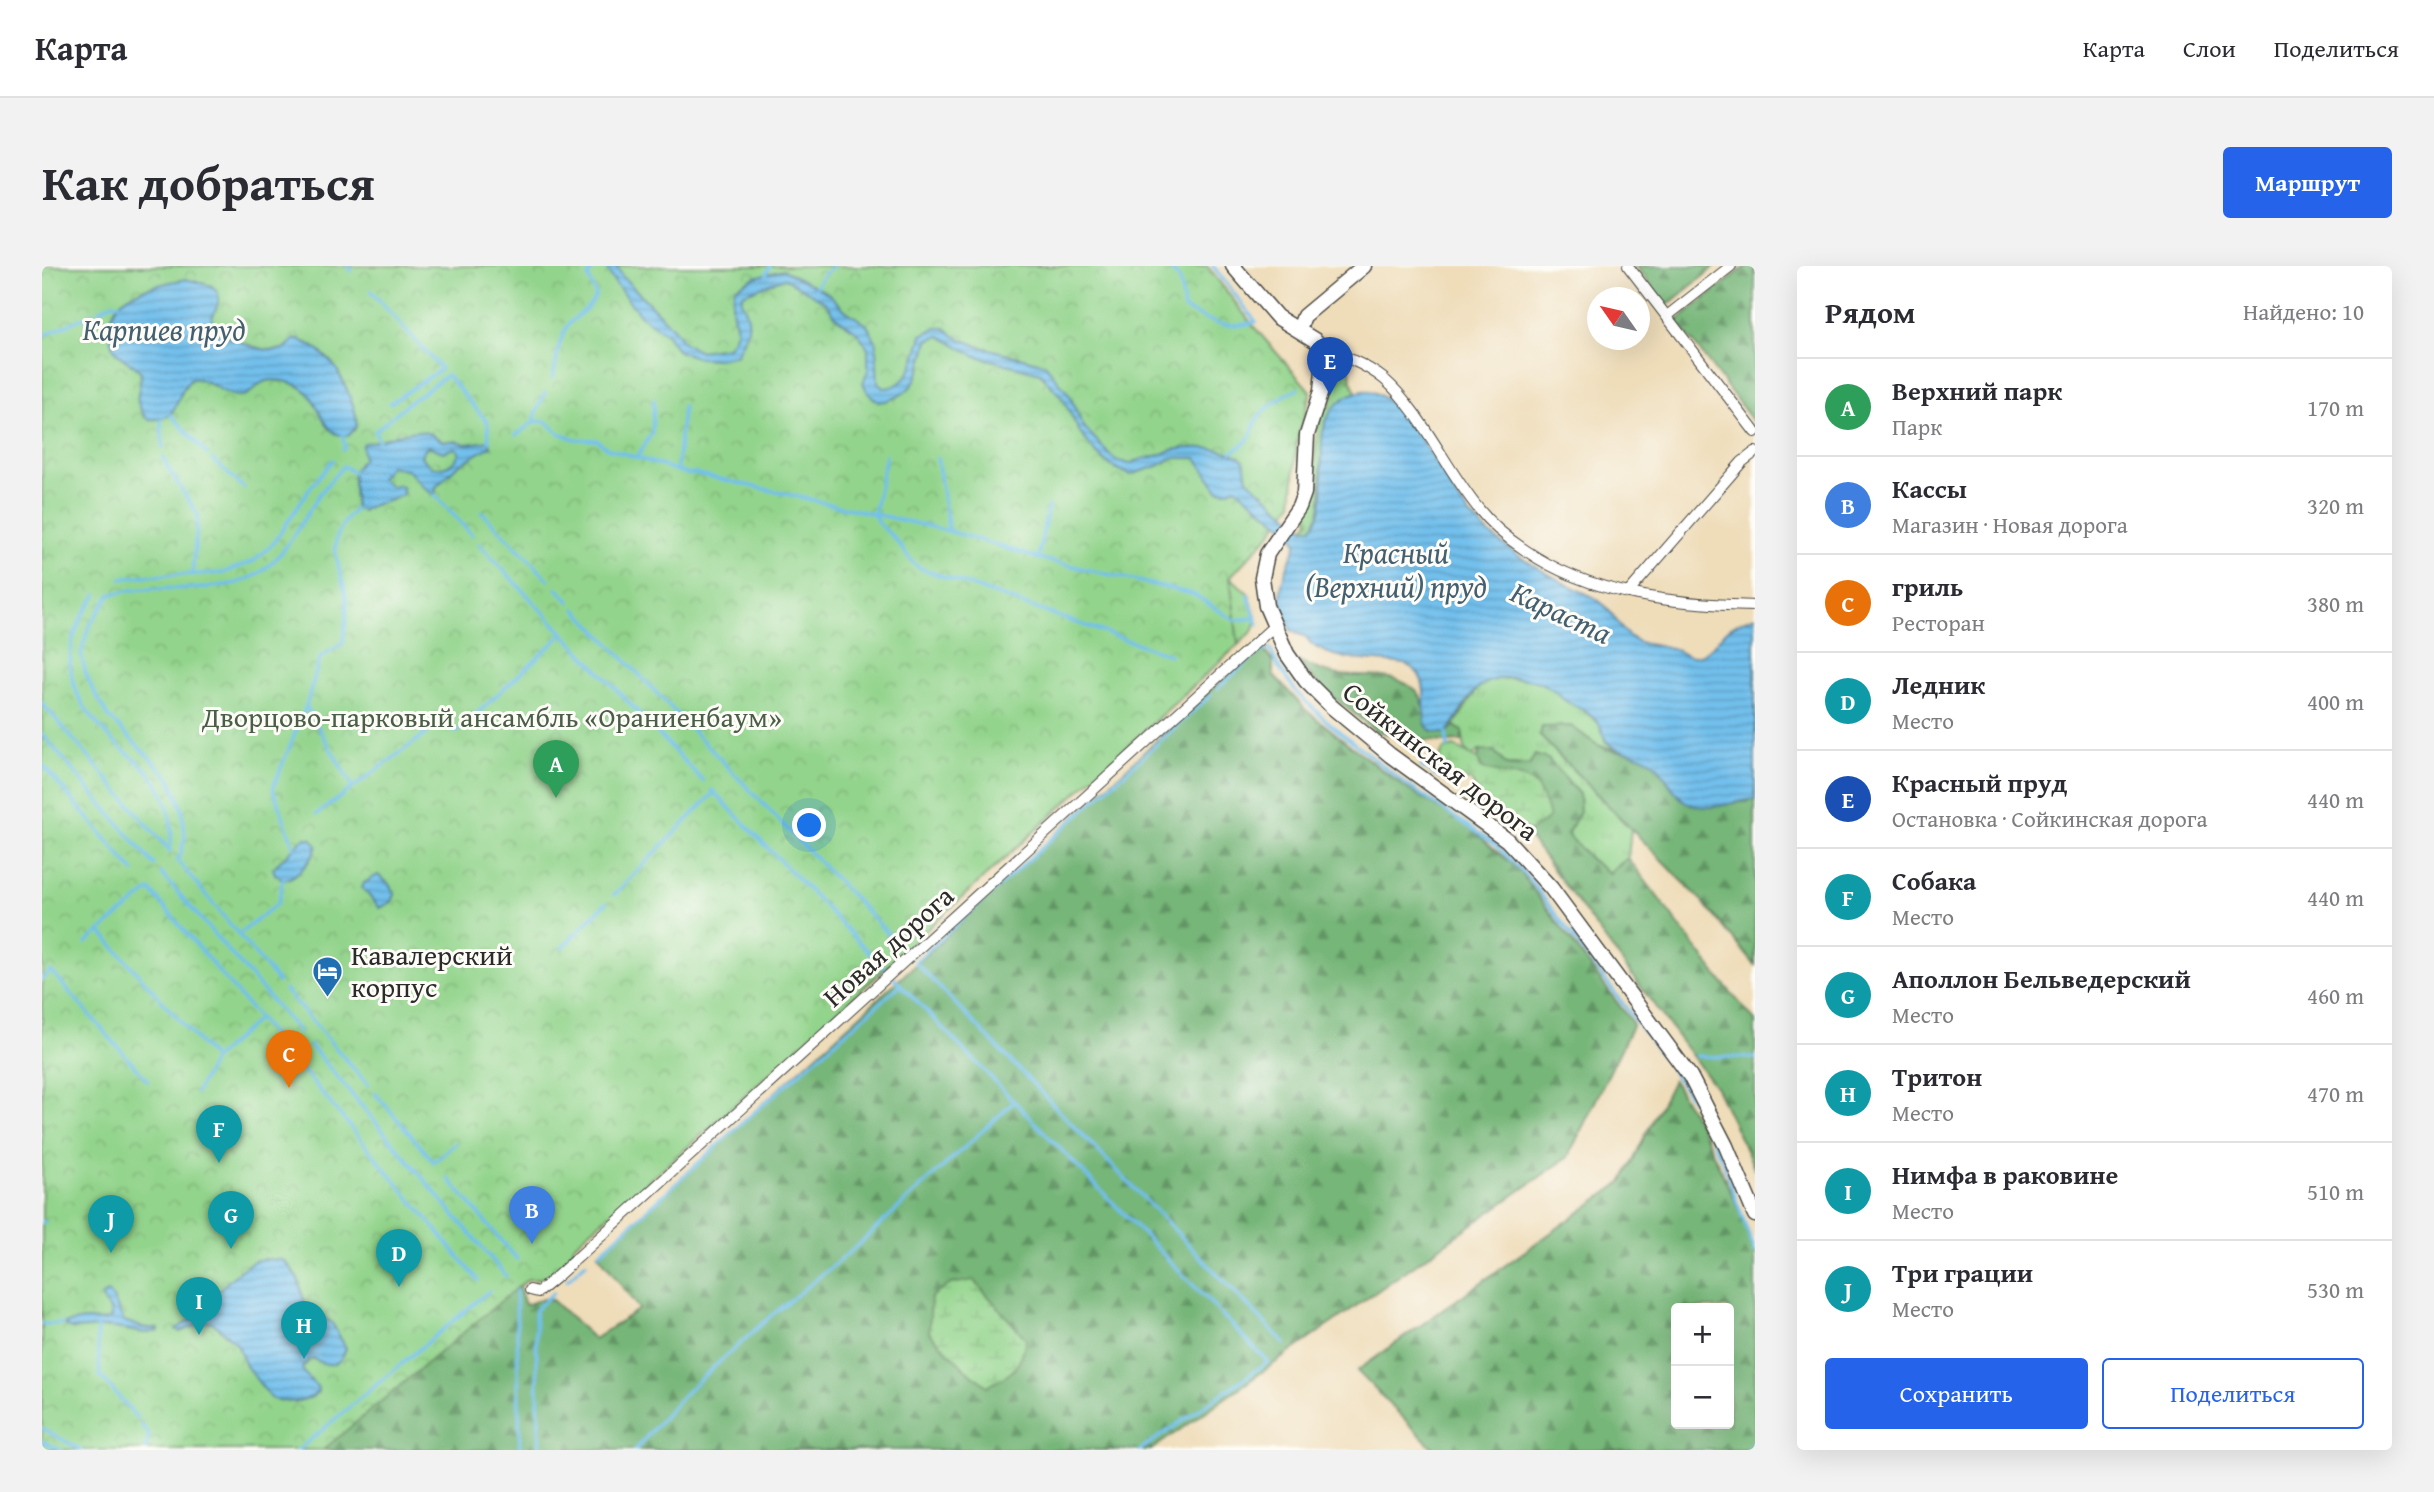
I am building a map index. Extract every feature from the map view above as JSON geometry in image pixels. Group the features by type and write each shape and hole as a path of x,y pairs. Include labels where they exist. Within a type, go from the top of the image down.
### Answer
{"main road":[{"path":"1234,266 1277,317 1316,341 1322,351"},
{"path":"1299,329 1304,317 1364,266"},
{"name":"Сойкинская дорога","path":"1322,351 1324,378 1307,435 1304,493 1267,554 1262,578 1266,606 1273,627 1296,668 1318,694 1390,755 1507,840 1551,888 1690,1076 1726,1146 1755,1215"}],"street":[{"path":"1628,266 1755,432"},
{"path":"1667,316 1731,266"},
{"path":"1322,351 1333,350 1384,379 1402,399 1478,508 1496,528 1550,565 1628,593 1688,603 1755,606"},
{"path":"1628,593 1742,462 1755,452"},
{"name":"Новая дорога","path":"530,1290 538,1292 555,1278 1273,627"}],"green space":[{"name":"Дворцово-парковый ансамбль «Ораниенбаум»","path":"42,266 1207,266 1255,328 1311,392 1297,440 1292,504 1270,534 1230,577 1238,645 711,1127 575,1244 568,1259 559,1268 546,1276 529,1279 519,1286 323,1450 42,1450"},
{"path":"1636,266 1716,266 1666,306"},
{"path":"1746,266 1755,266 1755,424 1677,321"},
{"name":"Дворцово-парковый ансамбль «Ораниенбаум»","path":"42,315 1238,645 896,955 889,966 519,1287 525,1305 542,1299 552,1300 594,1339 639,1309 598,1254 914,966 1259,645 1273,661 1273,675 1306,710 1406,788 1465,824 1518,869 1633,1024 1568,1157 1151,1450 92,1450 42,1145"},
{"path":"1327,356 1349,363 1351,381 1356,392 1342,401 1321,460 1321,505 1317,522 1312,529 1304,528 1309,520 1318,429 1322,411 1330,406 1335,386 1329,382"},
{"path":"1230,577 1249,594 1257,619 1254,630 1238,645"},
{"path":"1298,661 1335,674 1401,681 1420,696 1426,725 1446,734 1454,726 1462,731 1462,741 1418,740 1376,731 1322,688"},
{"path":"1494,679 1536,680 1578,706 1599,723 1606,742 1617,749 1540,736 1631,829 1628,858 1609,873 1590,859 1567,834 1580,812 1535,755 1529,766 1506,765 1479,751 1472,757 1465,750 1462,731 1454,726 1478,687"},
{"path":"1571,726 1602,747 1634,753 1649,759 1677,793 1696,805 1717,806 1755,799 1755,965 1700,899 1540,736 1542,727"},
{"path":"1454,747 1478,759 1481,768 1533,783 1539,791 1549,818 1529,832 1498,815 1482,802 1471,780 1455,783 1439,778 1437,764 1443,750"},
{"path":"1479,751 1494,751 1506,765 1529,766 1535,755 1548,759 1579,794 1580,812 1567,834 1590,859 1609,873 1628,858 1755,1021 1755,1169 1716,1088 1508,809 1499,784 1478,763"},
{"path":"1673,1080 1701,1127 1755,1252 1755,1450 1435,1450 1357,1371 1622,1182"},
{"path":"974,1280 1026,1339 1014,1369 987,1386 964,1368 929,1332 931,1297 951,1284"}],"water":[{"name":"Красный (Верхний) пруд","path":"605,266 617,266 622,276 673,328 684,343 700,351 728,347 733,339 737,329 732,307 735,288 755,277 783,270 828,293 845,310 867,325 876,342 878,383 883,388 892,387 906,377 922,335 936,328 945,328 956,337 978,346 1045,364 1070,396 1083,426 1115,460 1130,464 1172,450 1190,448 1229,452 1244,460 1247,479 1304,528 1312,528 1319,514 1322,498 1321,447 1329,415 1346,397 1360,392 1373,392 1389,401 1403,414 1460,502 1481,526 1528,562 1599,601 1632,639 1688,655 1701,655 1731,627 1755,616 1755,799 1711,807 1686,802 1650,760 1613,746 1606,741 1599,724 1592,716 1536,681 1507,678 1489,682 1476,690 1446,733 1433,732 1427,726 1425,717 1423,683 1418,673 1407,665 1332,654 1317,648 1306,637 1291,630 1281,596 1283,578 1297,543 1288,530 1235,487 1227,491 1218,490 1196,458 1172,458 1158,466 1130,475 1111,466 1095,452 1079,431 1063,399 1040,373 976,356 940,336 928,340 919,373 908,389 891,400 878,402 868,393 863,383 868,370 868,348 857,332 837,318 825,302 784,278 743,294 741,301 748,316 748,328 736,355 717,359 699,358 678,351 667,335 641,316"},
{"name":"Карпиев пруд","path":"186,279 212,286 218,293 210,327 213,331 267,350 283,349 295,339 312,346 323,355 336,368 350,397 357,421 352,432 348,436 333,431 314,401 302,388 275,380 260,384 250,393 235,396 204,381 191,379 172,412 166,417 147,419 138,400 141,372 114,349 110,334 112,316 117,306 137,292"},
{"path":"419,431 443,441 466,444 489,441 491,446 457,466 436,487 435,495 425,489 408,470 390,466 381,479 392,487 399,485 403,488 403,494 362,511 355,509 353,472 363,458 364,443","holes":["428,446 443,452 455,448 459,452 452,463 441,467 432,467 421,457"]},
{"path":"304,838 311,838 317,846 315,851 299,872 283,880 275,874 273,868"},
{"path":"378,875 388,883 395,894 392,902 380,908 362,888 364,883"},
{"path":"283,1260 289,1266 298,1279 305,1304 332,1323 346,1348 341,1359 334,1364 309,1360 302,1368 318,1391 312,1397 295,1402 271,1398 246,1366 237,1344 212,1322 180,1332 176,1329 203,1312 221,1288 238,1272 254,1261"},
{"path":"108,1293 124,1321 159,1331 144,1333 109,1327 71,1329 63,1324 111,1318 110,1310 102,1299 103,1295"}],"waterway":[{"path":"348,266 352,271"},
{"path":"553,378 565,330 591,304 596,295 588,276 596,266 606,269"},
{"path":"766,274 770,266"},
{"path":"816,287 823,275 833,266"},
{"path":"1168,266 1180,280 1184,309 1202,318 1227,325 1256,322 1213,266"},
{"path":"371,291 441,369 390,403"},
{"path":"99,310 112,303 119,304"},
{"path":"42,336 94,313"},
{"path":"379,442 375,431 447,375 488,423 489,441"},
{"path":"1232,452 1247,441 1265,410 1298,389"},
{"path":"516,435 534,422 545,393"},
{"path":"637,457 652,433 654,400"},
{"path":"677,470 683,406"},
{"path":"171,415 207,454"},
{"path":"161,420 163,448"},
{"path":"534,422 546,421 559,433 575,439 597,440 607,448 688,474 694,473 874,514 919,568 1170,655"},
{"path":"342,436 345,446 343,450"},
{"path":"886,455 874,514 949,531 937,458"},
{"path":"163,457 198,515 192,575"},
{"path":"212,459 244,488"},
{"path":"121,579 223,573 254,561 273,544 310,488 333,460"},
{"path":"278,982 177,860 185,836 182,808 170,778 108,716 91,686 81,653 89,626 110,595 143,589 214,587 252,577 276,559 286,547 319,495 343,466 353,472"},
{"path":"435,495 472,535"},
{"path":"1038,558 1048,506"},
{"path":"294,847 273,788 306,706 320,658 343,643 346,604 336,542 345,521 355,509"},
{"path":"482,512 549,580"},
{"path":"949,531 1038,558 1193,594 1234,620 1256,618 1258,624"},
{"path":"479,544 703,781"},
{"path":"557,588 570,602"},
{"path":"97,594 82,617 73,640 71,675 76,690 94,720 152,775 160,788 170,814 170,851"},
{"path":"1248,595 1256,618"},
{"path":"576,609 899,945"},
{"path":"445,728 457,732 563,634"},
{"path":"1217,689 1260,651 1270,649 1279,668 1298,694 1330,724 1407,785 1495,844 1528,877 1694,1102 1722,1160 1755,1252"},
{"path":"1211,695 915,962 1285,1344"},
{"path":"42,703 170,851"},
{"path":"306,706 352,786"},
{"path":"317,814 438,725"},
{"path":"1446,733 1448,748"},
{"path":"42,734 154,865"},
{"path":"42,764 134,872"},
{"path":"1421,766 1439,778"},
{"path":"712,790 884,968"},
{"path":"614,895 715,792"},
{"path":"161,873 299,1032"},
{"path":"238,935 278,903 283,880"},
{"path":"86,943 150,890 281,1045"},
{"path":"562,948 606,903"},
{"path":"100,931 214,1059"},
{"path":"42,979 51,971 148,1081"},
{"path":"894,978 1268,1362 1140,1450"},
{"path":"600,1253 749,1117 900,985"},
{"path":"285,990 368,1085"},
{"path":"196,1093 214,1059 259,1018"},
{"path":"310,1045 506,1276"},
{"path":"291,1056 478,1280"},
{"path":"1696,1056 1755,1058"},
{"path":"375,1093 434,1162 456,1143"},
{"path":"635,1450 686,1392 773,1314 849,1253 1014,1102"},
{"path":"448,1178 517,1259"},
{"path":"567,1280 586,1263"},
{"path":"298,1450 489,1291"},
{"path":"516,1291 520,1450"},
{"path":"540,1450 535,1310 553,1293"},
{"path":"42,1324 63,1324"},
{"path":"97,1328 100,1375 137,1418"},
{"path":"141,1424 149,1435 146,1450"},
{"path":"42,1428 81,1450"},
{"path":"1749,1450 1755,1438"},
{"path":"42,1441 61,1450"}],"place":[{"name":"Красный пруд","path":"1330,395"},
{"name":"Верхний парк","path":"556,798"},
{"name":"Кавалерский корпус","path":"328,998"},
{"name":"гриль","path":"289,1088"},
{"name":"Собака","path":"219,1163"},
{"name":"Кассы","path":"532,1244"},
{"name":"Аполлон Бельведерский","path":"231,1249"},
{"name":"Три грации","path":"111,1253"},
{"name":"Ледник","path":"399,1287"},
{"name":"Нимфа в раковине","path":"199,1335"},
{"name":"Тритон","path":"304,1359"}],"water label":[{"name":"Караста","path":"1561,613"}]}
